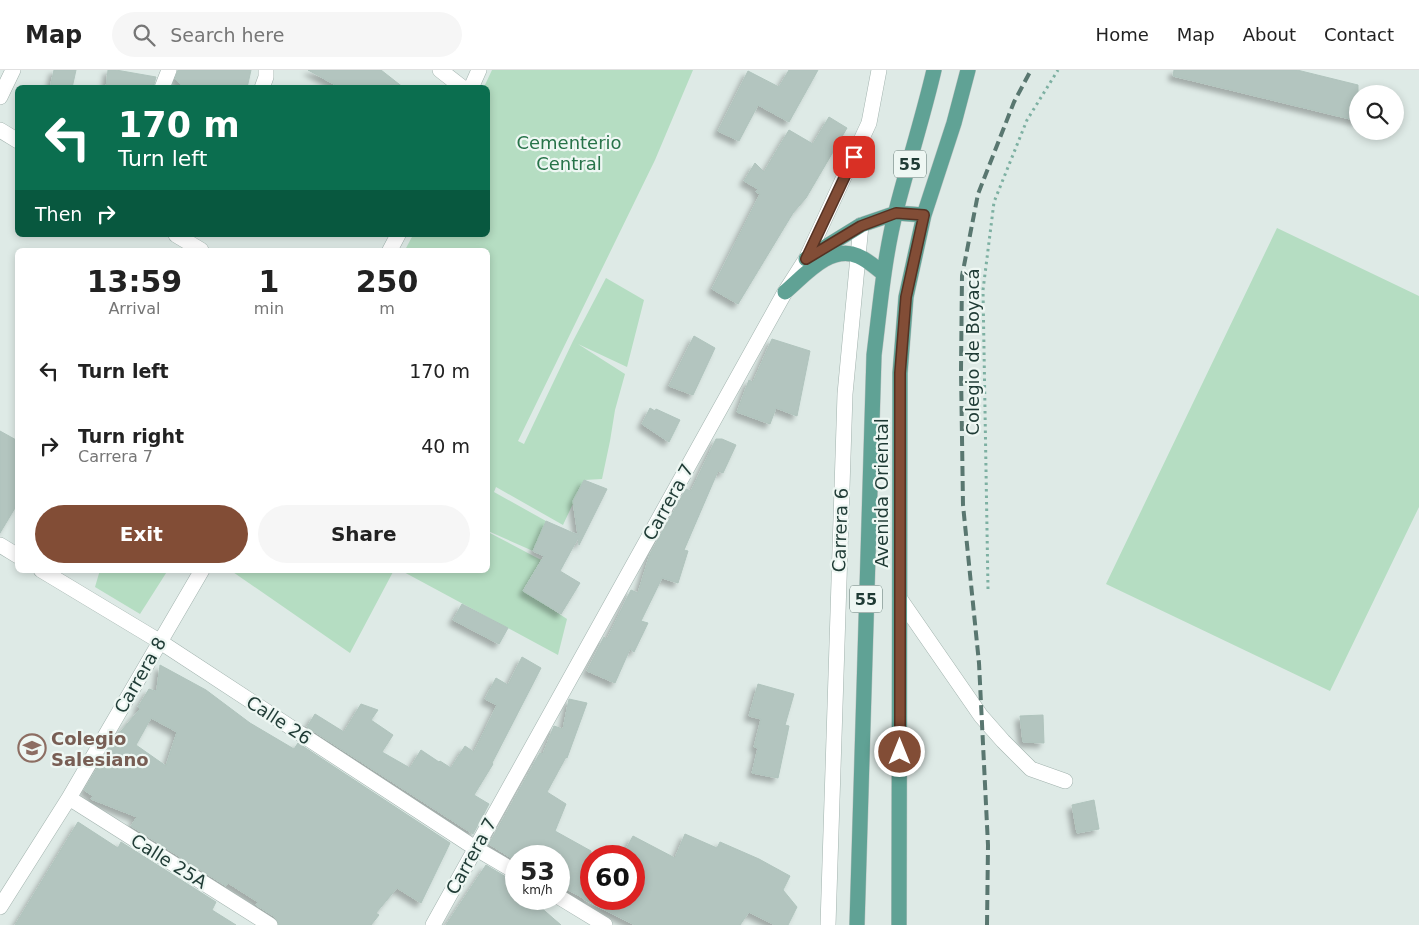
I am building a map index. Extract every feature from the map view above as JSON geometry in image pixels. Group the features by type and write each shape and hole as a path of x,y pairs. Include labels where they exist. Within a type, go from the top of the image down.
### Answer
{"main road":[{"name":"Avenida Oriental","path":"857,925 874,356 884,274 896,213 934,70"},
{"name":"Avenida Oriental","path":"899,925 900,373 906,297 924,215 954,123 968,70"},
{"path":"806,259 861,226 896,213 924,215"},
{"path":"785,292 827,258 841,253 857,256 884,274"}],"street":[{"path":"0,97 13,70"},
{"path":"163,85 169,70"},
{"path":"263,85 266,70"},
{"path":"440,70 459,85"},
{"path":"472,85 479,70"},
{"name":"Carrera 7","path":"433,925 785,292 806,259 869,122 879,70"},
{"path":"0,130 15,139"},
{"name":"Carrera 6","path":"828,925 845,394 861,226"},
{"path":"179,237 199,248"},
{"path":"0,545 15,554"},
{"name":"Calle 26","path":"46,573 159,642 475,848 505,866"},
{"name":"Carrera 8","path":"0,907 69,798 200,573"},
{"path":"900,599 982,716 1003,740 1031,769 1065,781"},
{"name":"Calle 25A","path":"69,798 270,925"},
{"path":"570,904 605,925"}],"path":[{"name":"Colegio de Boyacá","path":"988,589 983,290 994,202 1027,120 1058,70"}],"green space":[{"name":"Cementerio Central","path":"492,70 693,70 655,160 518,441 524,444 573,341 606,278 644,300 627,367 578,344 625,374 615,410 602,479 584,480 563,525 496,487 494,492 546,521 533,551 490,532 490,248 406,248 412,237 490,237 490,85 485,85"},
{"path":"1277,228 1419,296 1419,507 1330,691 1106,584"},
{"path":"490,533 541,560 523,590 567,619 558,655 406,573 490,573"},
{"path":"99,573 166,573 140,614 95,587"},
{"path":"234,573 392,573 350,653"}],"building":[{"path":"54,70 76,70 73,85 51,85"},
{"path":"108,70 156,77 154,85 106,85"},
{"path":"178,70 251,70 248,85 181,85 175,79"},
{"path":"308,70 381,70 400,85 336,85"},
{"path":"789,70 818,70 789,122 758,105 739,141 718,131 748,71 779,87"},
{"path":"1174,70 1297,70 1358,85 1349,85 1349,119 1173,76"},
{"path":"829,117 847,128 806,198 793,213 738,304 712,289 760,194 756,192 758,189 744,181 755,163 764,172 789,130 813,144"},
{"path":"694,336 715,348 693,395 669,386"},
{"path":"772,339 810,351 797,416 776,408 770,424 737,412 749,380 753,382"},
{"path":"650,408 680,420 669,442 642,424"},
{"path":"0,431 15,439 15,508 0,533"},
{"path":"716,439 722,439 736,445 723,473 718,471 684,550 688,551 678,583 662,578 641,621 648,623 634,652 630,649 615,683 587,671 604,637 607,639 631,590 638,593 650,554 686,489 691,491"},
{"path":"584,480 607,489 579,545 578,538 560,571 580,583 561,614 523,591 544,556 533,551 546,521 578,535 573,501"},
{"path":"462,604 508,628 499,644 453,620"},
{"path":"522,657 541,668 493,764 474,795 489,804 473,834 307,727 315,714 344,732 361,704 378,710 371,720 393,735 382,752 410,768 421,750 451,768 465,746 474,752 497,705 485,699 496,678 508,685"},
{"path":"160,665 206,690 250,723 294,749 298,743 450,843 421,903 397,888 376,913 379,915 371,925 279,925 275,917 256,905 258,902 228,883 226,886 131,826 137,817 91,799 93,796 84,790 115,738 140,709 138,707 149,689 155,691 157,689","holes":["151,718 177,732 166,766 136,745"]},
{"path":"758,684 794,694 785,725 789,726 778,778 752,773 758,748 754,747 761,719 749,716"},
{"path":"569,699 587,703 567,758 547,792 566,804 555,831 580,845 580,896 570,891 570,845 505,845 505,854 489,844 540,753 543,754 554,726 563,729"},
{"path":"1043,715 1044,743 1023,742 1020,716"},
{"path":"1094,800 1099,829 1077,833 1072,805"},
{"path":"78,822 118,848 121,842 216,902 212,910 236,925 15,925"},
{"path":"685,834 717,848 720,842 759,859 790,876 783,890 797,907 788,925 775,925 749,912 740,925 635,925 605,910 645,910 645,845 628,845 633,836 675,858"},
{"path":"486,865 505,876 505,910 544,910 561,925 446,925"}],"railway":[{"path":"987,925 988,845 979,663 963,505 962,276 978,194 1014,102 1031,70"}],"place":[{"name":"Colegio Salesiano","path":"32,748"}],"route":[{"path":"854,157 806,259 861,226 896,213 924,215 906,297 900,373 900,752"}]}
